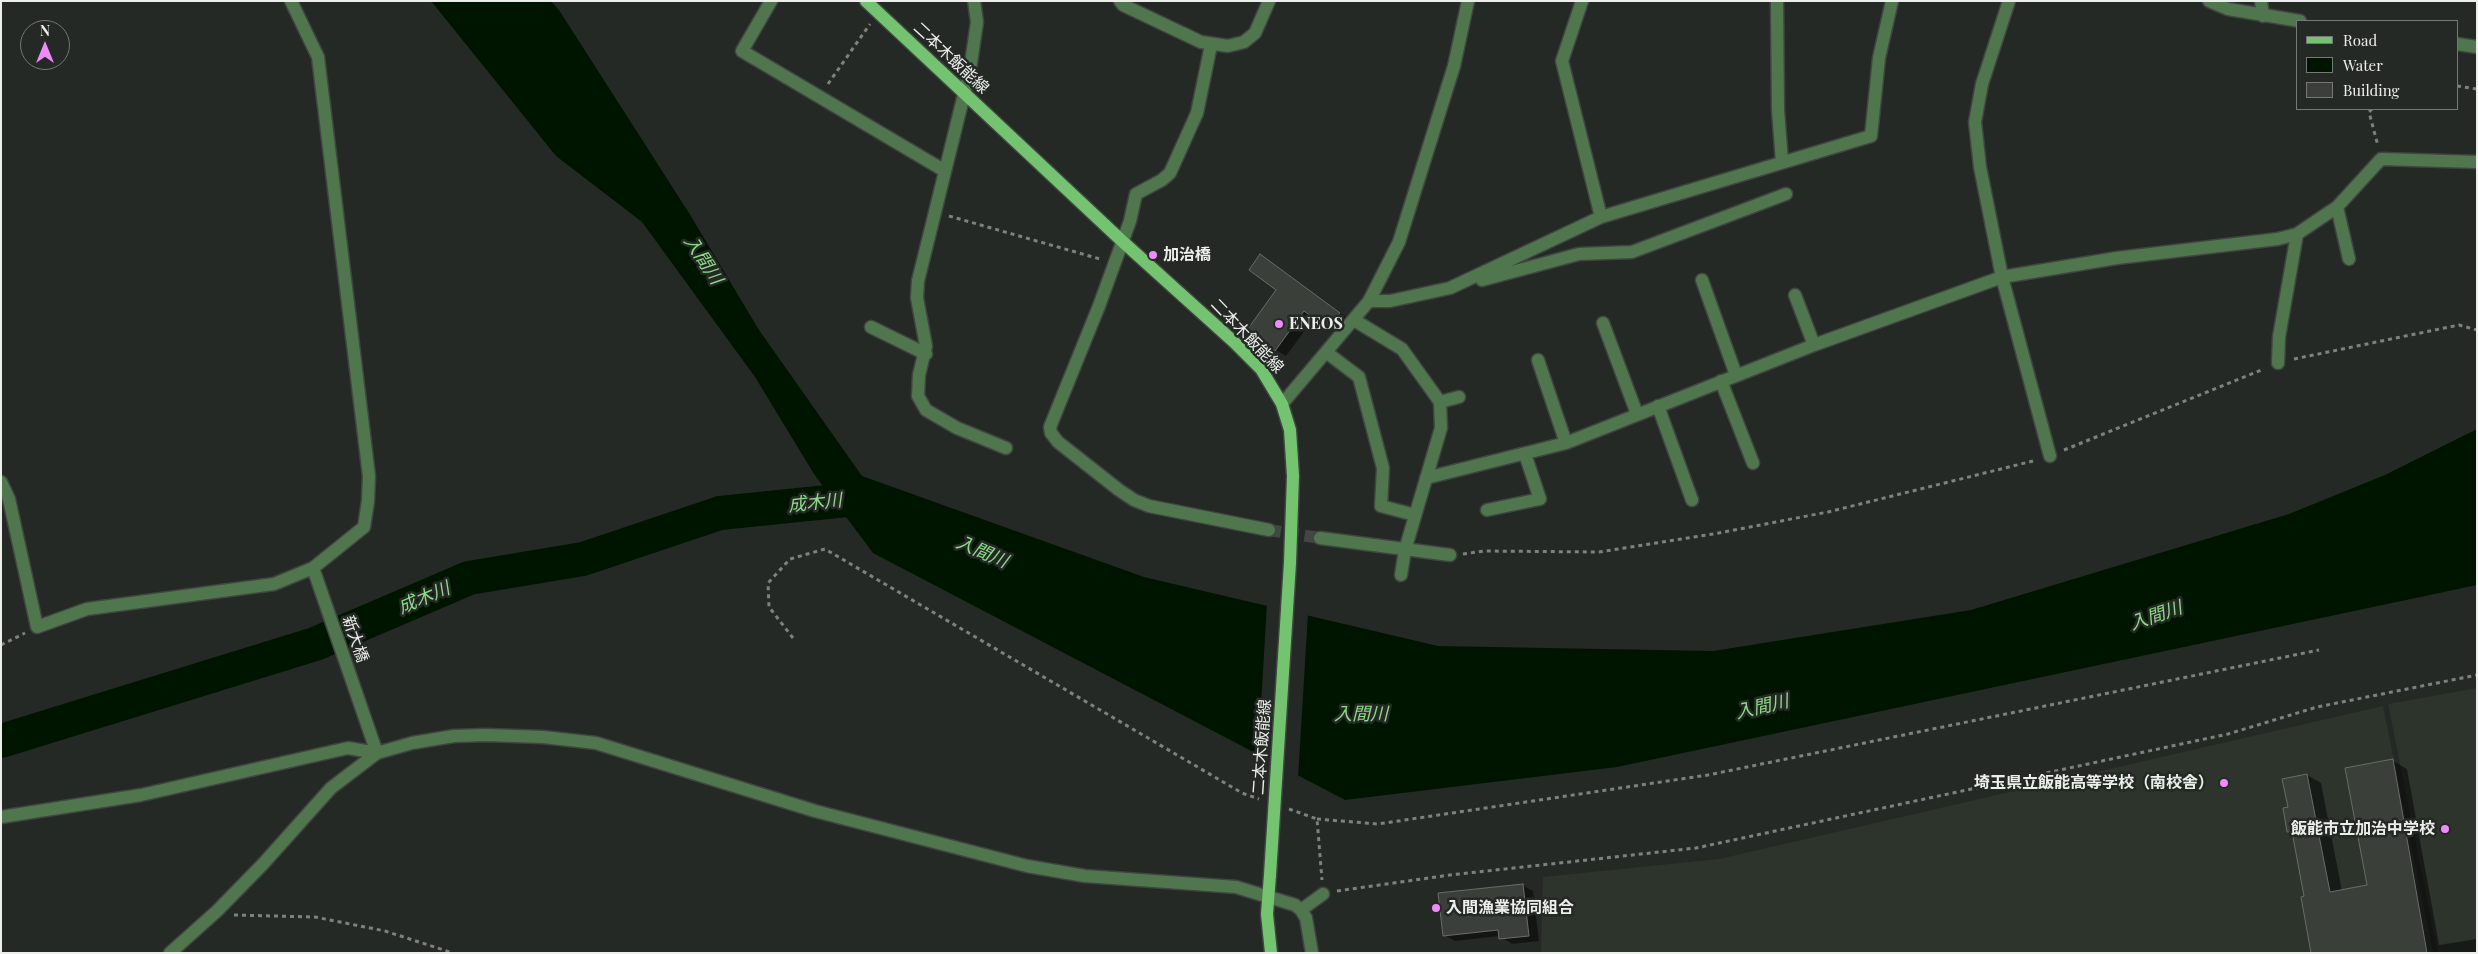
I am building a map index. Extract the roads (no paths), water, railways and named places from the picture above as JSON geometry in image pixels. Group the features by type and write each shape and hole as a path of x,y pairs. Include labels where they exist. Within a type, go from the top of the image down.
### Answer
{"main road":[{"name":"二本木飯能線","path":"866,1 1122,241 1234,342 1261,369 1282,404 1290,430 1292,455 1290,563 1268,896 1271,953"}],"street":[{"path":"1,482 9,499 37,627 86,609 274,584 314,568 364,527 369,476 318,57 291,1"},
{"path":"771,1 742,51 946,171"},
{"path":"974,1 977,22 970,70 918,281 917,298 926,338 926,354 919,375 918,396 926,410 957,428 1006,448"},
{"path":"1120,1 1123,5 1212,45 1228,46 1244,42 1255,33 1269,1"},
{"path":"1282,404 1369,301 1399,242 1454,66 1468,1"},
{"path":"1582,1 1562,61 1601,217"},
{"path":"1777,1 1778,110 1782,162"},
{"path":"1450,288 1601,217 1871,136 1879,58 1892,1"},
{"path":"2009,1 1982,84 1975,122 1980,168 2002,277 2050,456"},
{"path":"2209,1 2228,9 2296,20"},
{"path":"2261,1 2263,16"},
{"path":"2458,44 2477,47"},
{"path":"1212,45 1200,104 1190,130 1170,173 1162,180 1136,194 1130,220 1115,263 1050,427 1051,433 1058,442 1134,500 1149,506 1270,530"},
{"path":"1426,478 1566,443 1814,345 2002,277 2117,258 2278,239 2296,234 2337,207 2381,159 2477,162"},
{"path":"1369,301 1390,300 1450,288 1579,254 1632,252 1786,194"},
{"path":"2337,207 2349,259"},
{"path":"2278,363 2279,337 2296,234"},
{"path":"1702,280 1736,375"},
{"path":"1795,295 1814,345"},
{"path":"1354,320 1402,348 1440,402 1441,428 1405,550 1401,575"},
{"path":"1604,323 1638,414"},
{"path":"871,327 926,354"},
{"path":"1326,352 1359,377 1383,468 1381,506 1415,515"},
{"path":"1538,360 1566,443"},
{"path":"1721,381 1753,463"},
{"path":"1440,402 1459,397"},
{"path":"1658,406 1692,500"},
{"path":"1487,510 1540,499 1525,454"},
{"path":"1320,538 1450,555"},
{"name":"新大橋","path":"314,568 377,753"},
{"path":"170,953 217,911 331,788 377,753 412,743 454,736 544,737 596,743 815,810 936,844 1027,866 1085,876 1236,887 1294,905 1301,910 1306,918 1312,953"},
{"path":"1,817 141,795 348,748 377,753"},
{"path":"1301,910 1323,894"}],"water":[{"name":"入間川","path":"431,1 551,1 559,10 689,213 759,330 862,476 1144,577 1438,646 1713,651 1971,610 2289,514 2385,475 2477,429 2477,585 1617,767 1345,800 873,553 814,474 755,377 642,222 556,156"}],"waterway":[{"name":"成木川","path":"1,741 315,644 469,578 583,559 720,513 857,499"}],"tunnel":[{"path":"1269,530 1320,538"}],"place":[{"name":"加治橋","path":"1153,255"},
{"name":"ENEOS","path":"1279,324"},
{"name":"埼玉県立飯能高等学校（南校舎）","path":"2224,783"},
{"name":"飯能市立加治中学校","path":"2445,829"},
{"name":"入間漁業協同組合","path":"1436,908"}]}
